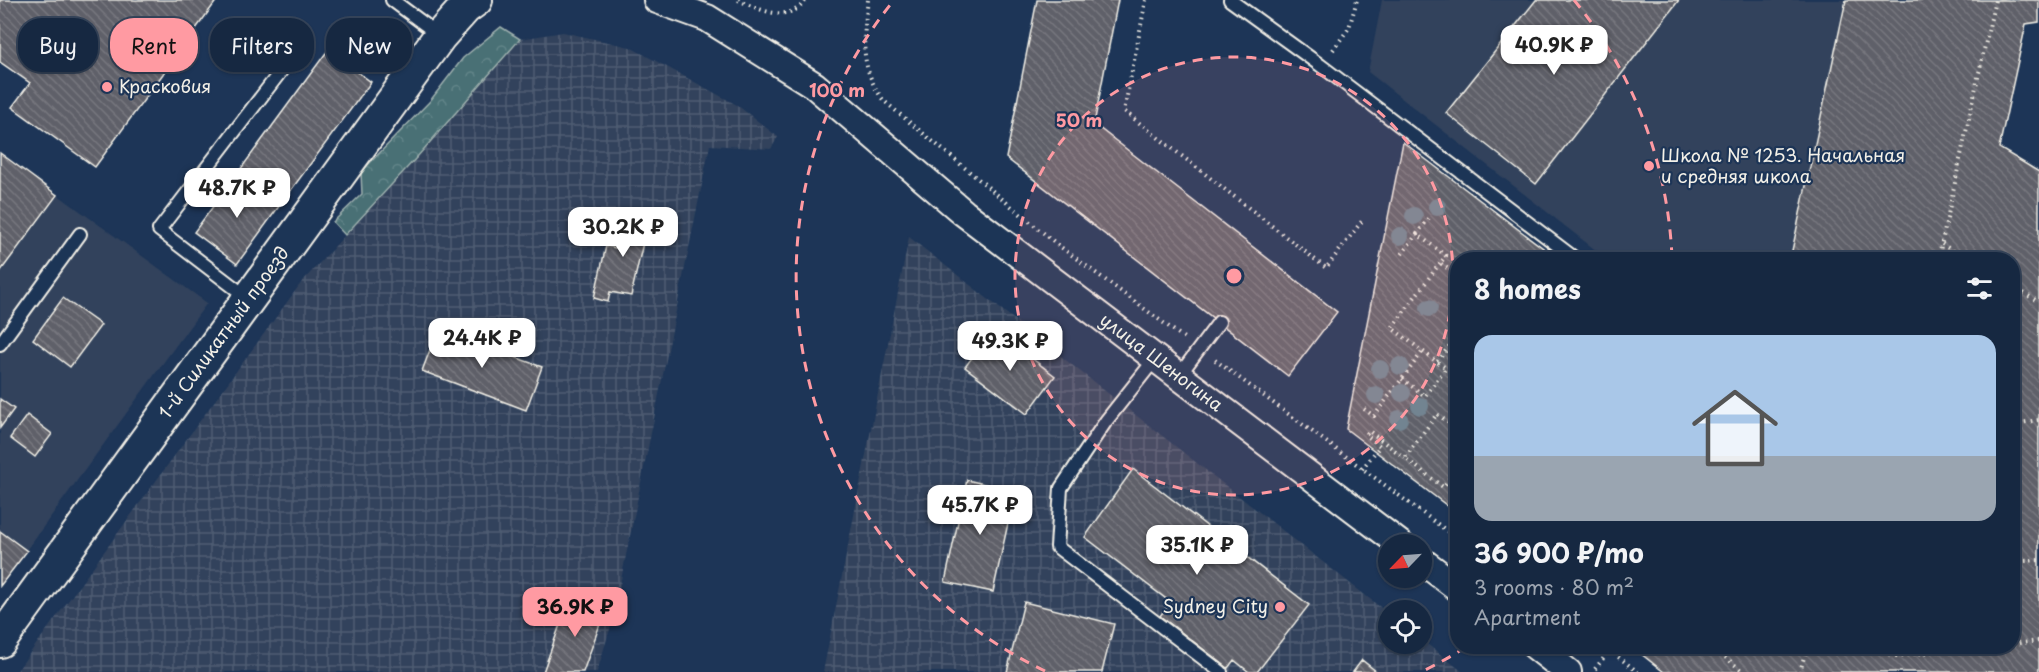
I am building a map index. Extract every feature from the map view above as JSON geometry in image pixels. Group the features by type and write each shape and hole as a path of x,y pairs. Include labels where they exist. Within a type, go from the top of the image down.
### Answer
{"street":[{"name":"1-й Силикатный проезд","path":"0,641 440,36 465,8 476,0"},
{"name":"улица Шеногина","path":"657,0 707,18 814,85 964,213 1387,534"},
{"path":"1432,568 1450,582"},
{"path":"1545,654 1568,672"}],"lane":[{"path":"392,0 440,36"},
{"path":"1230,0 1320,65 1566,252"},
{"path":"249,299 159,230 280,72"},
{"path":"0,344 81,234"},
{"path":"1178,377 1219,322"},
{"path":"1155,359 1106,421 1061,488 1057,547 1221,672"}],"path":[{"path":"738,0 768,13 781,14 803,4 806,0"},
{"path":"868,0 863,37 865,60 876,90 884,101 1058,245 1450,533"},
{"path":"1146,0 1124,111 1326,268 1362,221"},
{"path":"1320,65 1349,27 1357,0"},
{"path":"1940,252 1995,0"},
{"path":"1402,254 1430,217"},
{"path":"1402,379 1425,396 1446,368 1392,328 1446,256 1417,234"},
{"path":"1942,244 1954,252"},
{"path":"1440,263 1450,270"},
{"path":"2020,291 2039,302"},
{"path":"1437,362 1450,345"},
{"path":"1364,409 1374,416 1423,351"},
{"path":"1405,458 1437,414 1450,424"},
{"path":"2020,423 2039,420"},
{"path":"1362,469 1380,446 1366,435 1369,431 1443,487 1450,478"},
{"path":"2020,561 2039,560"},
{"path":"2020,643 2039,641"},
{"path":"1593,672 1608,654"},
{"path":"1614,654 1638,672"},
{"path":"1721,654 1744,672"},
{"path":"1800,672 1805,654"},
{"path":"1891,654 1896,656 1914,654"}],"shaded area":[{"name":"Школа № 1253. Начальная и средняя школа","path":"1382,0 1846,0 1792,252 1598,252 1368,72"},
{"path":"563,32 630,47 737,105 778,137 771,149 710,145 613,619 597,672 16,672 301,283 417,157 520,39"},
{"path":"0,153 207,303 0,586"},
{"path":"909,237 1378,605 1378,654 1432,654 1432,648 1463,672 823,672"}],"green space":[{"path":"501,27 520,39 345,235 333,222 362,194 361,172 430,101 463,58"}],"building":[{"path":"0,0 217,0 198,26 198,18 110,18 110,72 164,72 95,167 12,107 30,83 0,62"},
{"path":"1037,0 1118,0 1094,124 1337,312 1288,376 1006,158"},
{"path":"1536,0 1679,0 1536,184 1446,113"},
{"path":"1846,0 2039,0 2039,22 2026,24 1999,148 2039,172 2039,672 1664,672 1641,654 2020,654 2020,252 1792,252"},
{"path":"326,53 326,72 358,72 371,82 280,205 237,174"},
{"path":"1403,142 1548,252 1450,252 1450,508 1346,429"},
{"path":"0,153 57,195 0,272"},
{"path":"237,174 280,205 237,264 194,232"},
{"path":"625,210 649,216 631,296 610,292 608,302 594,298 606,246 616,248"},
{"path":"63,298 101,325 70,367 33,339"},
{"path":"438,329 542,367 526,410 422,371"},
{"path":"993,329 1055,376 1027,414 965,367"},
{"path":"0,399 14,409 0,428"},
{"path":"27,415 52,434 35,457 10,438"},
{"path":"1133,469 1309,605 1257,672 1249,672 1234,660 1228,668 1160,616 1170,602 1085,537"},
{"path":"967,480 1015,491 993,592 945,582"},
{"path":"0,531 27,551 0,586"},
{"path":"570,597 605,610 583,672 543,672"},
{"path":"1024,602 1114,624 1102,672 1007,672"},
{"path":"1362,660 1377,672 1353,672"}],"place":[{"name":"Красковия","path":"107,87"},
{"name":"Школа № 1253. Начальная и средняя школа","path":"1649,166"},
{"name":"Sydney City","path":"1280,607"}]}
